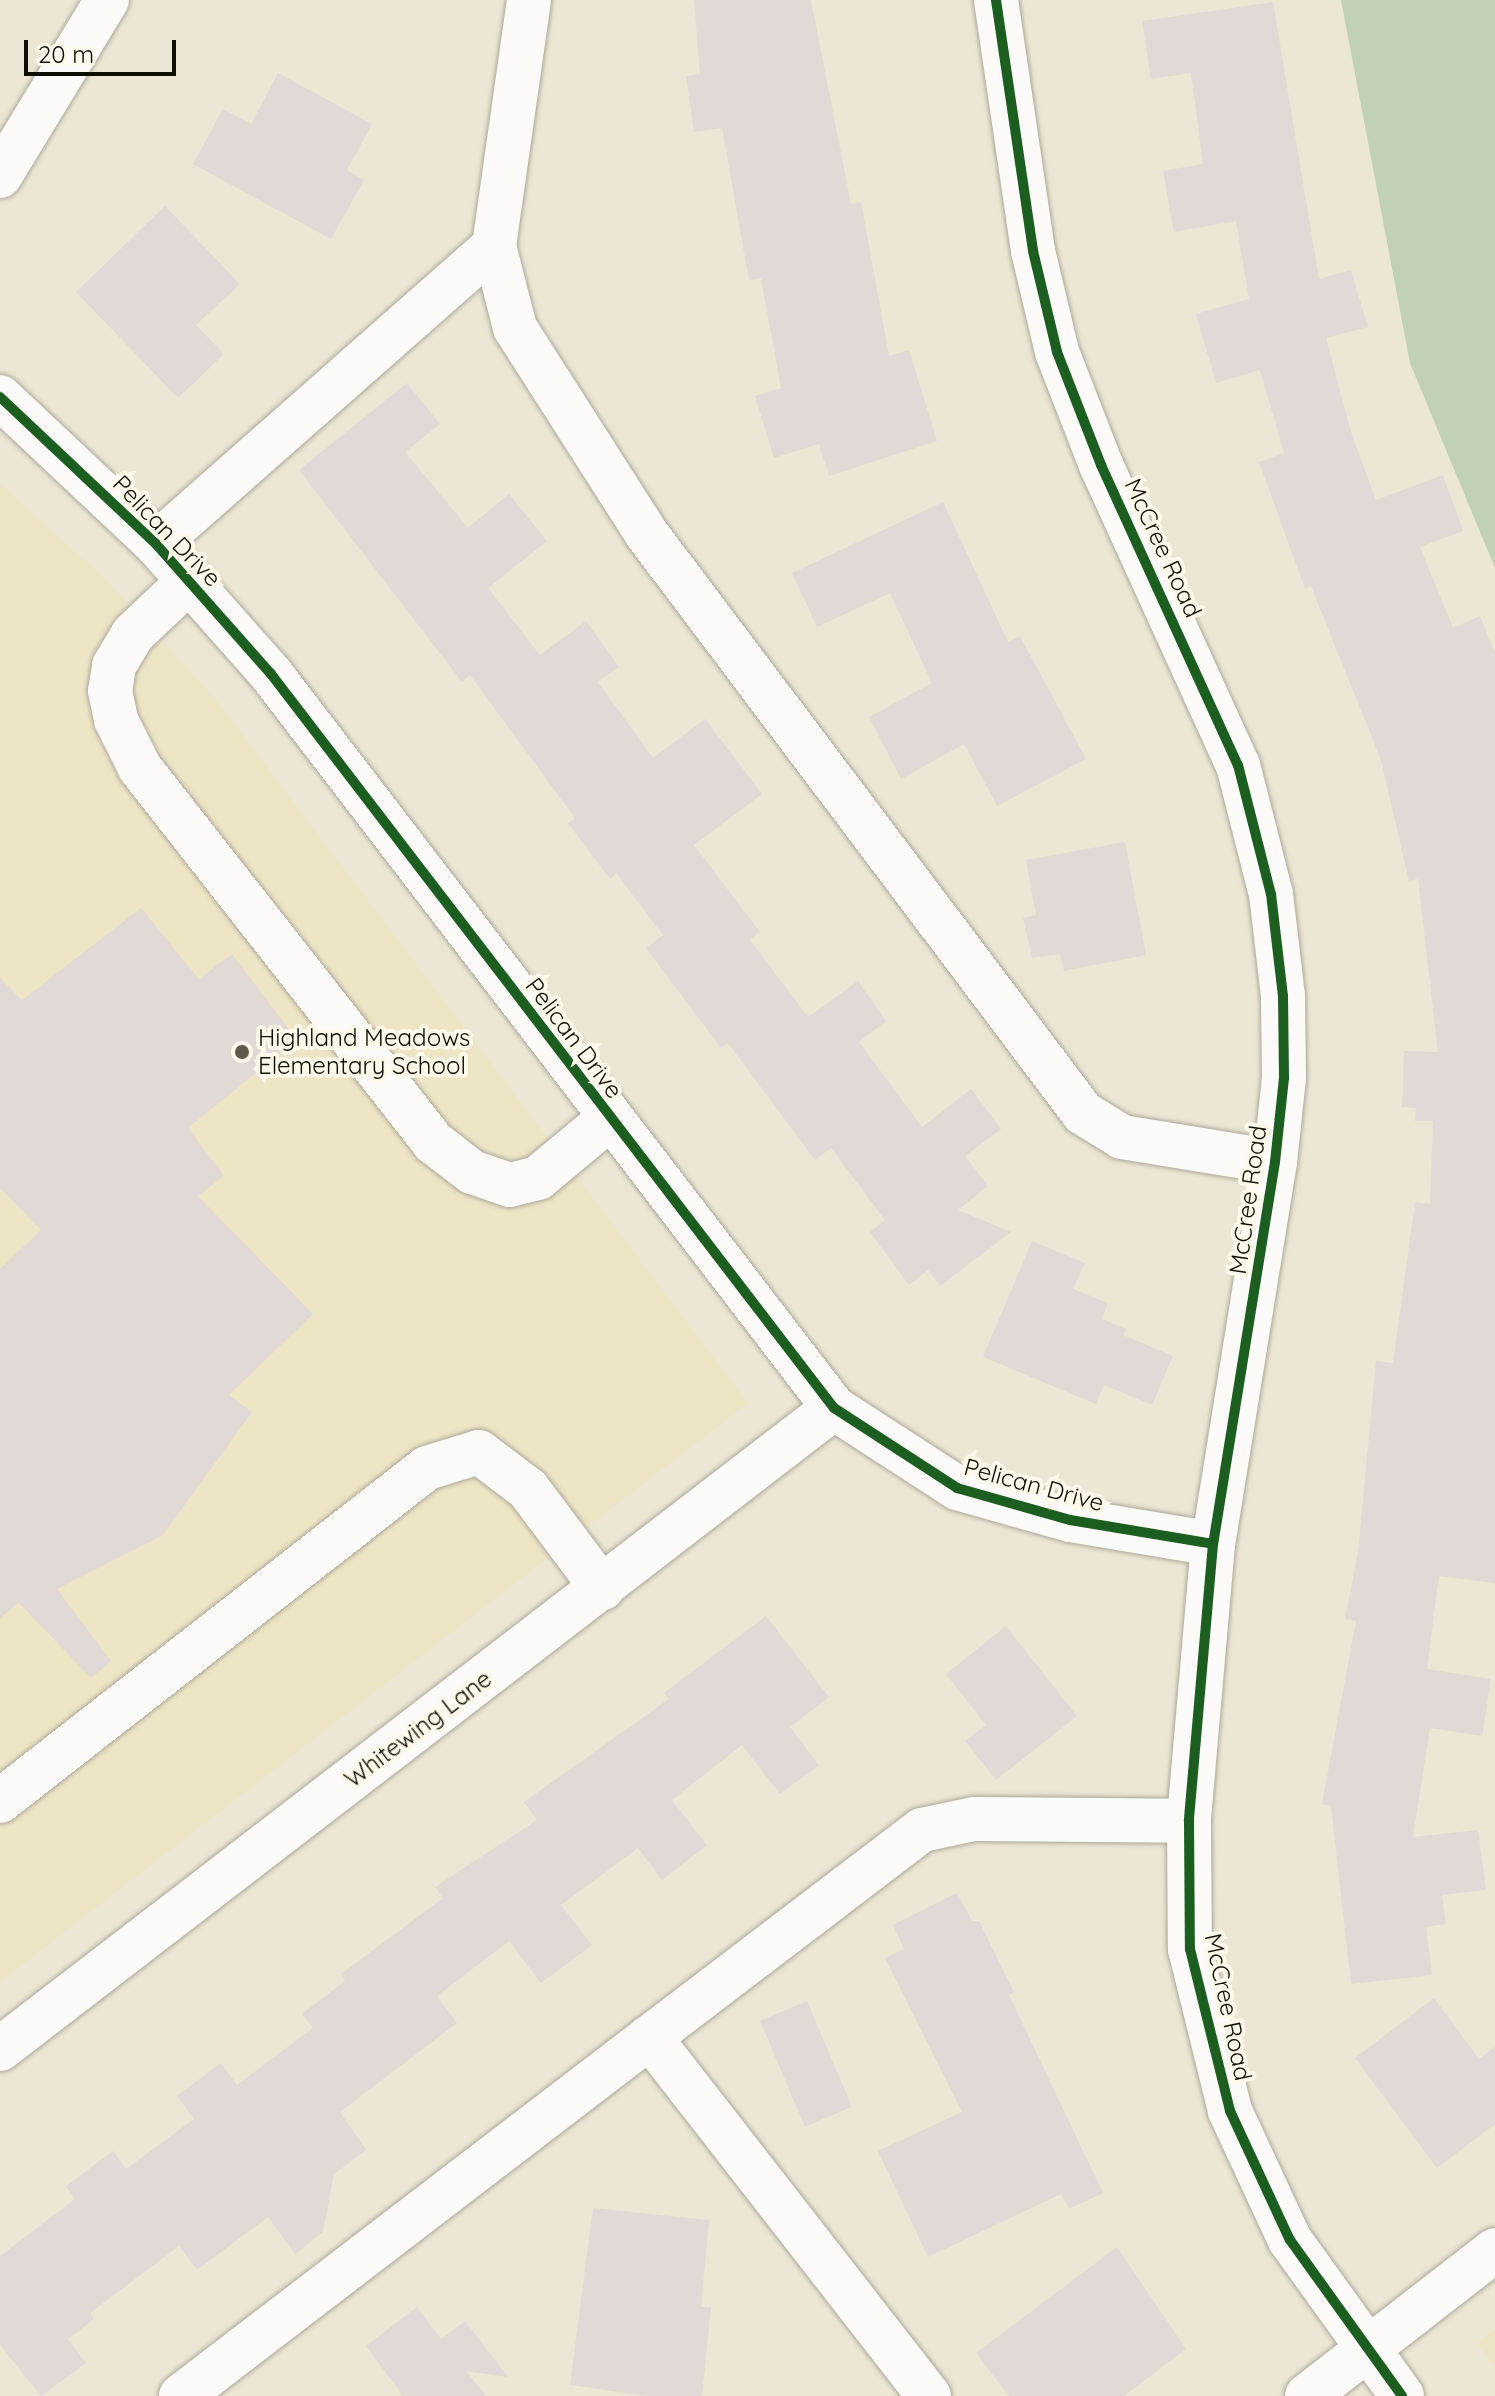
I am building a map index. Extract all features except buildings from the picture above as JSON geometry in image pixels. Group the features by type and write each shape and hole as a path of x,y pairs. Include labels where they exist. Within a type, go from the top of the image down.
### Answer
{"street":[{"path":"0,176 107,0"},
{"path":"529,0 494,246 515,328 646,533 1083,1113 1122,1137 1275,1162"},
{"name":"McCree Road","path":"996,0 1033,251 1057,352 1101,465 1238,765 1271,894 1283,996 1284,1078 1275,1162 1213,1544 1189,1821 1190,1949 1230,2111 1290,2240 1402,2396"},
{"path":"156,544 494,246"},
{"name":"Pelican Drive","path":"0,397 156,544 271,674 834,1408 957,1488 1070,1520 1213,1544"},
{"path":"189,581 133,634 114,666 110,691 116,720 140,768 189,831 433,1142 472,1172 510,1185 538,1178 610,1118"},
{"name":"Whitewing Lane","path":"0,2049 834,1408"},
{"path":"0,1801 427,1468 479,1452 528,1489 602,1588"},
{"path":"181,2396 922,1830 974,1819 1189,1821"},
{"path":"650,2037 929,2396"},
{"path":"1307,2396 1495,2250"}],"shaded area":[{"name":"Highland Meadows Elementary School","path":"0,484 102,576 218,702 748,1403 0,1982"},
{"path":"1495,2330 1495,2367 1477,2343"}],"green space":[{"path":"1341,0 1495,0 1495,568 1410,363"}],"cycle path":[{"path":"996,0 1033,251 1057,352 1101,465 1238,765 1271,894 1283,996 1284,1078 1275,1162 1213,1544 1189,1821 1190,1949 1230,2111 1290,2240 1402,2396"},
{"path":"0,397 156,544 271,674 834,1408 957,1488 1070,1520 1213,1544"}],"place":[{"name":"Highland Meadows Elementary School","path":"242,1052"}]}
